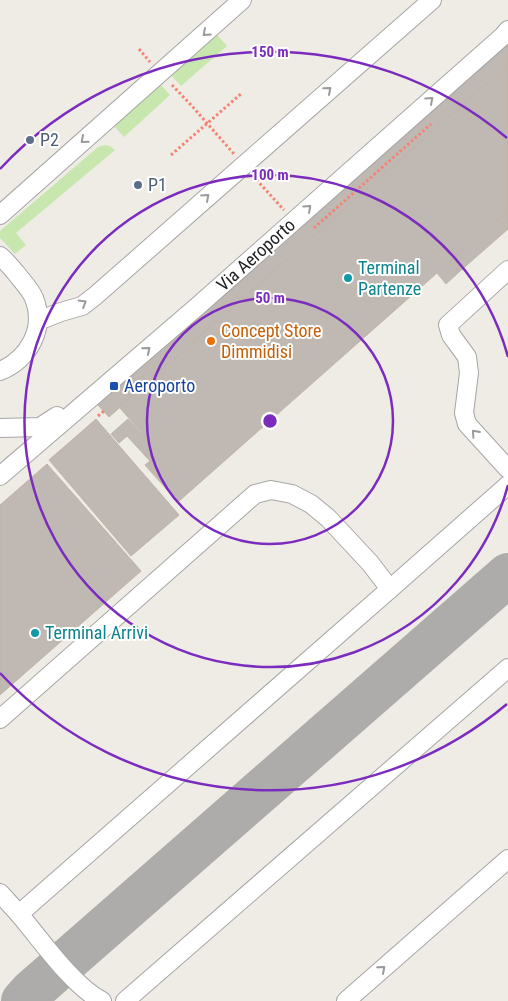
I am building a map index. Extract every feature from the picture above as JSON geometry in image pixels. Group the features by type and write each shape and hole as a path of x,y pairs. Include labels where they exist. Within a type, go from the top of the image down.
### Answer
{"lane":[{"path":"1,214 242,0"},
{"path":"38,320 82,306 432,0"},
{"name":"Via Aeroporto","path":"0,476 200,305 508,30"},
{"path":"0,256 31,292 37,308 38,320 36,334 26,351 16,362 0,370"},
{"path":"508,270 448,325 451,335 467,357 469,373 464,413 467,424 508,469"},
{"path":"0,428 40,427 110,382"},
{"path":"19,914 508,485"},
{"path":"0,719 255,494 271,490 292,494 312,504 328,518 370,563 390,589"},
{"path":"125,1001 508,668"},
{"path":"346,1001 508,859"},
{"path":"0,893 79,985 93,997 102,1001"}],"path":[{"path":"140,49 294,220"},
{"path":"170,154 242,93"}],"green space":[{"path":"217,35 227,46 181,86 171,75"},
{"path":"160,84 170,95 124,137 114,126"},
{"path":"105,145 115,150 16,233 26,245 15,254 0,238 0,231 98,147"}],"building":[{"path":"508,40 508,65 109,417 96,403"},
{"name":"Terminal Partenze","path":"508,65 508,211 450,262 459,272 446,284 437,273 178,502 145,465 160,453 119,407"},
{"path":"508,211 508,229 459,272 450,262"},
{"path":"96,419 179,515 131,556 49,460"},
{"path":"128,419 160,453 150,461 127,436 119,443 111,434"},
{"name":"Terminal Arrivi","path":"47,464 141,571 0,695 0,505"}],"taxiway":[{"path":"23,1001 508,575"}],"place":[{"name":"P2","path":"30,140"},
{"name":"P1","path":"138,185"},
{"name":"Terminal Partenze","path":"348,278"},
{"name":"Concept Store Dimmidisi","path":"211,341"},
{"name":"Aeroporto","path":"114,386"},
{"name":"Terminal Arrivi","path":"35,633"}]}
